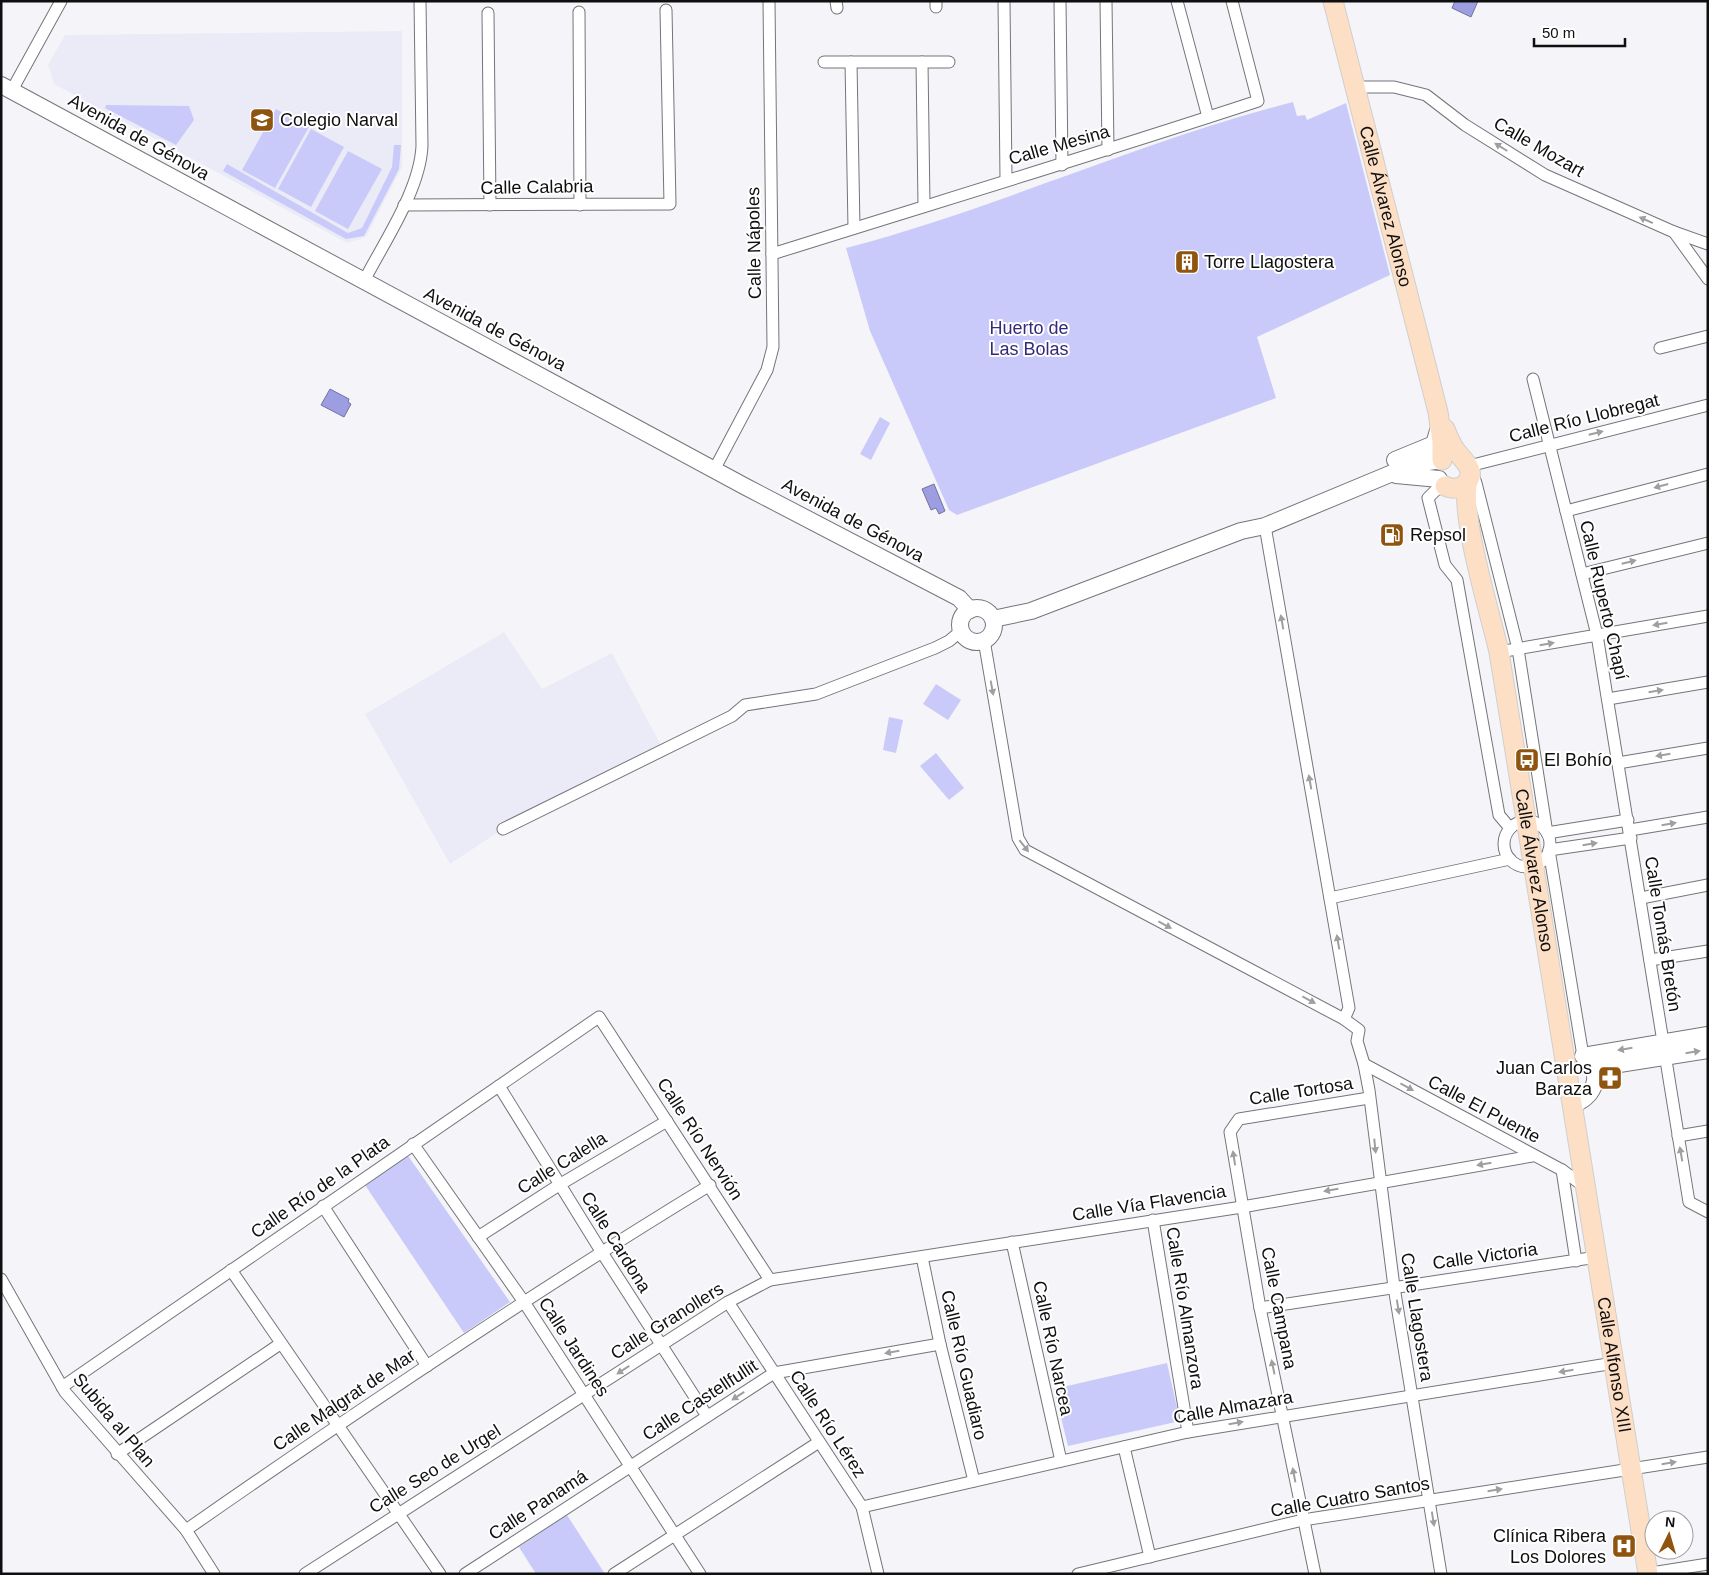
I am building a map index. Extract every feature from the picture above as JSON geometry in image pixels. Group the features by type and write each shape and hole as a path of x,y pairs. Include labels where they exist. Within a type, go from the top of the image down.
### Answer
{"main road":[{"name":"Calle Álvarez Alonso","path":"1333,1 1439,417 1449,440 1468,463 1465,492 1468,526 1499,652 1519,824 1535,865 1581,1156"},
{"name":"Calle Álvarez Alonso","path":"1439,417 1442,460"},
{"path":"1454,455 1468,463 1459,487 1442,483 1437,470 1442,460 1454,455"},
{"name":"Calle Álvarez Alonso","path":"1442,483 1456,498 1468,526"},
{"name":"Calle Alfonso XIII","path":"1581,1156 1647,1574"}],"street":[{"path":"7,88 61,1"},
{"path":"364,281 416,180 422,157 420,1"},
{"name":"Calle Nápoles","path":"714,470 770,362 773,339 769,1"},
{"path":"1004,1 1006,179"},
{"path":"1060,1 1062,165"},
{"path":"1106,1 1108,150"},
{"path":"1177,1 1208,117"},
{"name":"Calle Mesina","path":"772,254 1006,179 1062,165 1258,101 1232,1"},
{"name":"Calle Calabria","path":"404,205 670,204 666,10"},
{"path":"579,12 580,205"},
{"path":"488,13 490,205"},
{"path":"824,62 949,62"},
{"path":"851,62 854,228"},
{"path":"922,62 924,206"},
{"name":"Calle Mozart","path":"1355,87 1394,88 1426,95 1466,125 1545,175 1674,232 1708,244"},
{"name":"Avenida de Génova","path":"7,88 714,470 959,598 970,610"},
{"path":"1674,232 1701,268 1707,281"},
{"path":"1660,348 1708,336"},
{"name":"Calle Ruperto Chapí","path":"1533,379 1597,635 1629,829"},
{"name":"Calle Río Llobregat","path":"1468,463 1549,445 1708,405"},
{"path":"1362,484 1387,463 1434,444 1439,417"},
{"path":"993,619 1031,612 1242,531 1265,526 1362,484 1414,464 1442,460"},
{"name":"Calle Álvarez Alonso","path":"1468,463 1476,483 1518,649 1549,850 1588,1062"},
{"path":"1566,511 1708,474"},
{"path":"1362,484 1394,475 1442,483"},
{"name":"Calle Álvarez Alonso","path":"1442,483 1428,498 1445,564 1456,580 1499,816 1519,824"},
{"path":"984,640 1018,838 1025,850 1344,1019 1349,1008 1265,526"},
{"path":"1582,574 1708,542"},
{"path":"983,609 993,619 993,631 984,640 971,640 961,631 960,621 970,610 983,609"},
{"path":"1499,652 1708,616"},
{"path":"503,830 732,716 745,705 816,694 935,648 949,641 961,631"},
{"path":"1608,698 1708,682"},
{"path":"1618,763 1708,748"},
{"path":"1629,829 1549,850 1542,861 1535,865 1522,866 1510,859 1504,844 1519,824 1539,824 1547,833 1629,829 1708,817"},
{"name":"Calle Tomás Bretón","path":"1629,829 1690,1202 1708,1212"},
{"path":"1330,898 1510,859"},
{"path":"1641,898 1708,885"},
{"path":"1650,960 1708,950"},
{"name":"Calle Río de la Plata","path":"62,1387 599,1017"},
{"name":"Calle Río Nervión","path":"599,1017 770,1280"},
{"name":"Calle Llagostera","path":"1344,1019 1359,1030 1357,1040 1364,1064 1370,1098 1379,1182 1394,1287 1441,1574"},
{"path":"1664,1050 1708,1035"},
{"path":"1564,1052 1588,1062 1664,1050 1708,1050"},
{"path":"1572,1105 1586,1099 1592,1090 1595,1080 1588,1062"},
{"name":"Calle El Puente","path":"1364,1064 1532,1156 1562,1170 1585,1187"},
{"name":"Calle Cardona","path":"499,1086 601,1252 707,1416"},
{"name":"Calle Tortosa","path":"1242,1207 1230,1132 1239,1119 1370,1098"},
{"name":"Calle Calella","path":"478,1237 559,1185 667,1120"},
{"path":"1678,1136 1708,1131"},
{"name":"Calle Jardines","path":"413,1144 524,1302 700,1574"},
{"name":"Calle Vía Flavencia","path":"770,1280 1242,1207 1532,1156"},
{"path":"1562,1170 1576,1261"},
{"name":"Calle Malgrat de Mar","path":"186,1530 337,1425 601,1252 710,1185"},
{"path":"323,1206 427,1366"},
{"name":"Calle Campana","path":"1242,1207 1260,1308 1303,1520 1316,1574"},
{"name":"Calle Río Almanzora","path":"1153,1220 1188,1432"},
{"name":"Calle Río Narcea","path":"1012,1242 1061,1461"},
{"name":"Calle Río Guadiaro","path":"922,1256 940,1344 974,1481"},
{"name":"Calle Victoria","path":"1260,1308 1597,1257"},
{"path":"231,1270 280,1344 440,1574"},
{"name":"Subida al Plan","path":"1,1279 62,1387 117,1454 186,1530 214,1574"},
{"name":"Calle Granollers","path":"585,1395 728,1302 770,1280"},
{"name":"Calle Río Lérez","path":"728,1302 862,1507 878,1574"},
{"path":"117,1454 280,1344"},
{"name":"Calle Castellfullit","path":"629,1466 774,1373 940,1344"},
{"name":"Calle Almazara","path":"862,1507 1188,1432 1283,1415 1614,1363"},
{"name":"Calle Seo de Urgel","path":"305,1574 398,1512 585,1395"},
{"path":"614,1574 819,1442"},
{"path":"1124,1447 1150,1557"},
{"name":"Calle Cuatro Santos","path":"1078,1574 1303,1520 1708,1457"},
{"name":"Calle Panamá","path":"465,1574 629,1466"},
{"path":"1647,1574 1708,1564"}],"shaded area":[{"path":"1455,1 1478,1 1471,17 1452,8"},
{"name":"Colegio Narval","path":"402,31 402,167 366,237 347,243 54,84 48,65 65,35"},
{"path":"330,389 349,399 348,402 351,404 344,417 321,405"},
{"path":"934,484 945,511 939,514 936,508 931,510 922,489"},
{"path":"504,632 542,689 612,653 664,751 503,829 450,864 365,714"}],"green space":[{"name":"Huerto de Las Bolas","path":"1293,102 1297,116 1305,115 1307,120 1346,103 1390,275 1257,337 1276,398 957,515 949,510 870,331 846,248 959,214 1180,136"},
{"path":"106,105 189,106 194,120 176,145 105,108"},
{"path":"276,109 309,127 275,188 242,170"},
{"path":"311,129 344,147 311,207 278,189"},
{"path":"394,145 401,145 399,169 364,236 346,239 223,171 227,164 348,233 362,228 392,167"},
{"path":"348,151 382,169 348,229 315,211"},
{"path":"880,417 890,423 871,460 860,454"},
{"path":"936,684 961,700 948,720 923,704"},
{"path":"889,717 903,720 896,753 883,750"},
{"path":"936,753 964,788 949,800 920,766"},
{"path":"404,1150 510,1302 464,1333 361,1179"},
{"path":"1167,1363 1180,1421 1068,1446 1054,1389"},
{"path":"567,1515 605,1574 536,1574 519,1547"}],"place":[{"name":"Colegio Narval","path":"262,120"},
{"name":"Torre Llagostera","path":"1187,262"},
{"name":"Repsol","path":"1392,535"},
{"name":"El Bohío","path":"1527,760"},
{"name":"Juan Carlos Baraza","path":"1610,1078"},
{"name":"Clínica Ribera Los Dolores","path":"1624,1546"}]}
